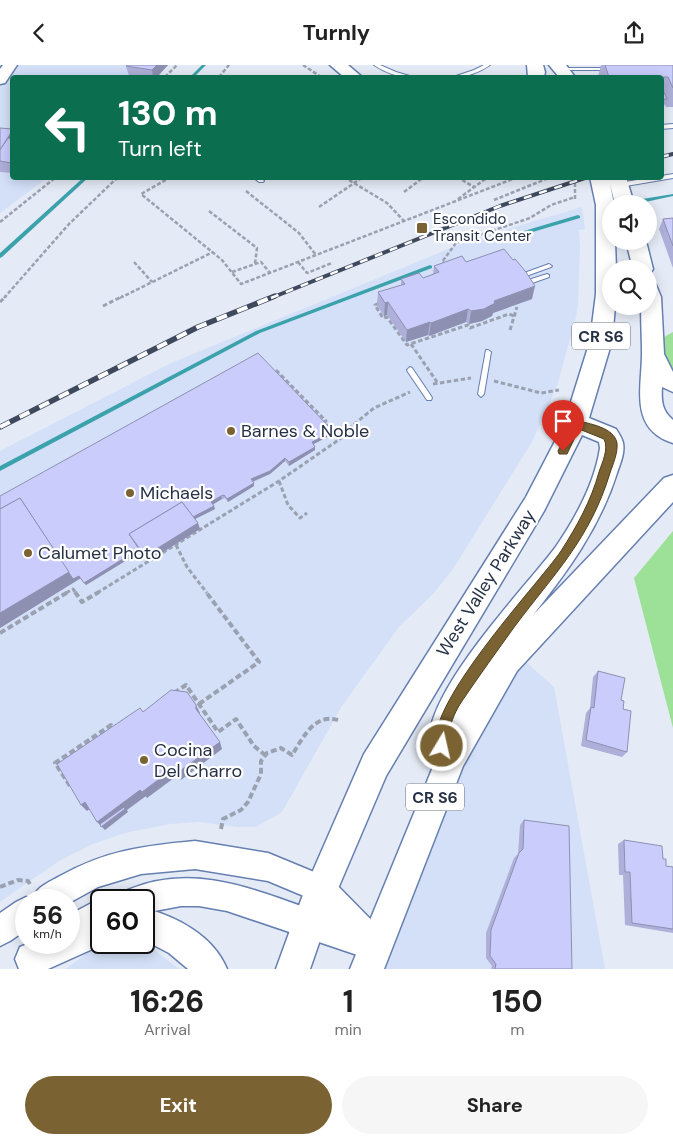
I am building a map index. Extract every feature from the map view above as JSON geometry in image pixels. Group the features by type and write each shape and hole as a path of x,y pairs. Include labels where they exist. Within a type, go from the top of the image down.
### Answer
{"main road":[{"path":"338,65 351,75"},
{"name":"West Valley Parkway","path":"293,969 321,889 374,765 535,504 576,424 601,341 606,294 605,205 600,180"},
{"path":"618,181 622,195"},
{"path":"652,315 652,409 656,419 673,434"},
{"path":"653,354 662,375 673,383"},
{"path":"452,757 442,746 443,731 453,705 511,622 564,556 585,523 602,481 610,457 611,443 608,436 600,431 576,424"},
{"name":"CR S6","path":"371,957 452,757 515,652 673,485"},
{"path":"155,928 170,933 184,942 210,969"}],"street":[{"path":"0,80 10,65"},
{"path":"57,889 92,874 141,860 195,855 268,867 321,889 371,957"},
{"path":"155,897 181,892 199,892 227,896 309,925 371,957"},
{"path":"0,931 15,917"}],"lane":[{"path":"376,65 403,75"},
{"path":"462,75 488,65"},
{"path":"567,71 618,69"},
{"path":"516,278 549,267"},
{"path":"522,285 547,275"},
{"path":"481,394 488,352"},
{"path":"410,370 429,398"}],"path":[{"path":"167,75 176,65"},
{"path":"220,75 229,65"},
{"path":"302,65 317,75"},
{"path":"0,222 53,180"},
{"path":"0,301 14,288 68,224 115,180"},
{"path":"166,180 141,194 222,260 241,284 510,180"},
{"path":"349,180 387,203 404,221"},
{"path":"319,207 358,180"},
{"path":"404,192 420,180"},
{"path":"462,180 474,187"},
{"path":"452,203 484,180"},
{"path":"494,199 542,180"},
{"path":"449,265 442,262 456,243 530,218 551,205 575,199 575,180"},
{"path":"246,191 299,233 316,255"},
{"path":"209,211 257,248 255,264"},
{"path":"103,306 213,252"},
{"path":"134,261 152,282"},
{"path":"232,273 261,262 270,273"},
{"path":"298,262 307,273 332,263"},
{"path":"385,299 375,305 383,318 387,317 407,345 468,325 470,328 509,315 514,316"},
{"path":"510,330 517,307"},
{"path":"411,344 437,382"},
{"path":"276,369 326,421 324,422 340,439"},
{"path":"0,633 73,589 82,602 280,481 340,439 352,426 374,408 437,382 471,378 501,382 541,393 559,390"},
{"path":"280,481 288,505 300,518 307,513"},
{"path":"176,545 187,567 259,663 199,704"},
{"path":"171,695 186,685 218,732 236,719 254,746 265,755"},
{"path":"221,829 223,819 241,810 248,803 252,790 261,774 260,764 265,755 276,748 284,749 292,755 307,731 318,722 330,717 338,721"},
{"path":"70,786 55,763 111,725 114,729 120,725"},
{"path":"0,887 23,879 28,881 31,889"}],"shaded area":[{"path":"0,65 168,65 159,75 10,75 10,180 44,180 0,213"},
{"path":"582,207 585,229 579,230 578,306 557,386 532,442 453,569 434,593 399,627 342,706 282,812 256,827 237,827 199,822 170,824 125,833 93,844 59,861 19,889 15,889 15,892 0,902 0,451 171,363 468,241"},
{"path":"515,652 554,687 605,969 367,969"},
{"path":"155,950 179,969 66,969 90,952 90,954 155,954"}],"green space":[{"path":"673,332 673,375 662,358 664,337"},
{"path":"673,531 673,728 634,578"}],"building":[{"path":"127,65 157,65 152,70"},
{"path":"605,65 673,65 673,88 668,77 664,77 664,75 608,75"},
{"path":"0,128 10,129 10,134 0,150"},
{"path":"8,138 10,138 10,163 0,161 0,150"},
{"path":"673,218 673,246 663,219"},
{"path":"504,249 526,272 535,286 494,301 495,303 484,309 471,311 468,309 407,330 388,302 385,303 378,292 405,284 401,279 419,273 423,278 439,272 434,266 462,256 466,262"},
{"path":"258,353 333,431 312,442 315,447 289,462 285,458 270,471 251,479 254,483 227,499 224,495 221,496 211,502 214,506 193,517 182,502 129,534 139,549 84,583 79,576 73,579 20,498 0,509 0,496"},
{"name":"Calumet Photo","path":"20,498 69,572 0,613 0,509"},
{"path":"182,502 198,523 145,556 129,534"},
{"path":"598,671 625,678 621,700 624,701 623,709 631,711 627,752 586,740 591,707 594,708"},
{"name":"Cocina Del Charro","path":"171,690 187,692 196,705 196,709 220,742 177,773 174,768 142,792 140,790 97,822 85,802 81,805 57,764 140,708 143,712"},
{"path":"124,807 125,809 101,827 100,824"},
{"path":"524,820 569,826 572,969 495,969 496,964 490,956 491,930 519,853 523,849"},
{"path":"624,840 662,846 663,859 666,859 666,866 673,867 673,929 632,923 630,872 625,872"}],"waterway":[{"path":"194,75 204,65"},
{"path":"0,256 84,180"},
{"path":"657,198 673,195"},
{"path":"502,239 578,217"},
{"path":"0,469 258,332 430,267"}],"railway":[{"path":"664,156 673,154"},
{"path":"271,298 500,206 579,180"},
{"path":"0,427 198,327 275,296"}],"place":[{"name":"Escondido Transit Center","path":"422,228"},
{"name":"Barnes & Noble","path":"231,431"},
{"name":"Michaels","path":"130,493"},
{"name":"Calumet Photo","path":"28,553"},
{"name":"Cocina Del Charro","path":"144,760"}],"route":[{"path":"442,746 443,731 448,713 457,697 511,622 564,556 585,523 610,457 611,443 608,436 600,431 576,424 563,451"}]}
